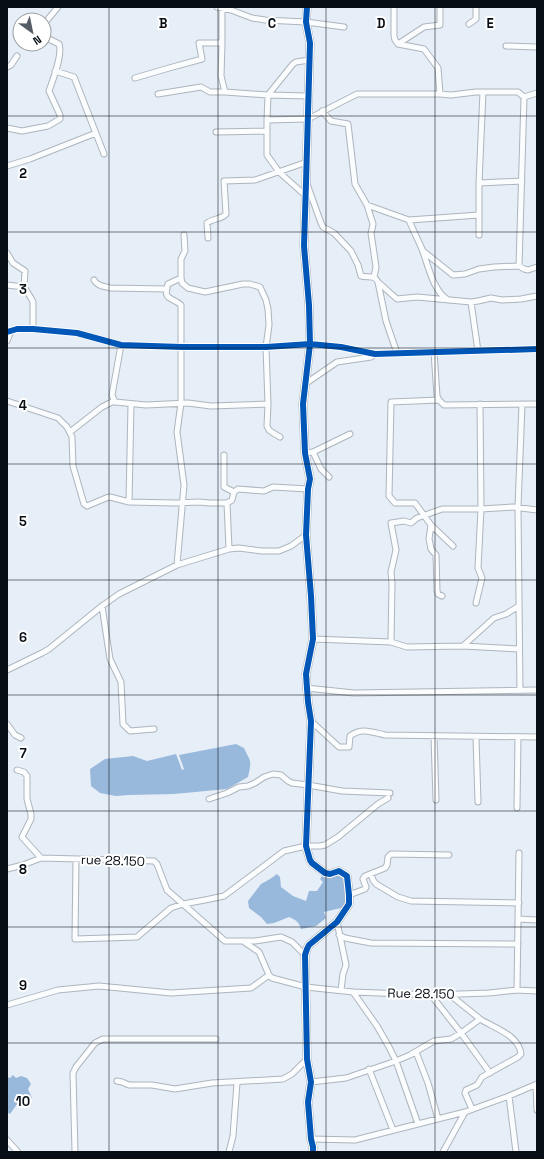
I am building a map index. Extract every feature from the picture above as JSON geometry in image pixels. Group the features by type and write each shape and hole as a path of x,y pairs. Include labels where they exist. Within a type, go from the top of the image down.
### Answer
{"street":[{"path":"307,7 306,22 310,43 304,246 309,305 310,344 303,404 305,453 310,479 308,489 306,534 313,639 306,674 306,688 311,721 306,846 310,860 325,873 330,874 339,871 347,876 349,895 348,904 337,922 309,945 306,949 305,955 308,1059 311,1082 308,1102 310,1139 313,1152"},
{"path":"394,7 395,40 398,44 424,49 438,68 440,94"},
{"path":"398,44 424,27 440,25 440,7"},
{"path":"469,24 476,19 476,7"},
{"path":"225,92 221,76 222,43 219,8 231,10 252,18 265,20 306,22 344,27"},
{"path":"7,128 22,131 48,126 59,120 60,115 49,91 60,48 59,44 52,40"},
{"path":"135,78 202,59 199,43 222,43"},
{"path":"506,46 537,47"},
{"path":"7,67 11,65 17,56"},
{"path":"306,196 279,172 267,155 267,120 268,94 293,64 309,60"},
{"path":"55,71 74,78 104,154"},
{"path":"158,94 201,87 210,92 308,96"},
{"path":"479,236 479,183 483,92"},
{"path":"267,120 308,119 357,94 518,92 524,97"},
{"path":"524,97 537,93"},
{"path":"519,266 524,97"},
{"path":"322,111 334,123 348,124 355,184 367,205 373,224 370,233 376,267 374,277"},
{"path":"216,132 267,131"},
{"path":"7,166 30,159 96,133"},
{"path":"208,238 207,223 210,220 226,214 224,181 255,180 307,162"},
{"path":"479,183 522,181"},
{"path":"306,183 320,223 323,227 334,233 351,251 357,262 361,276 376,278 378,282 397,299 417,297 450,301 478,302 491,298 502,300 537,296"},
{"path":"367,205 409,220 479,215"},
{"path":"409,220 436,287 450,301"},
{"path":"184,235 185,251 181,258 181,278 182,283 188,288 198,289 201,291 210,291 243,284 250,284 260,287 266,300 269,325 266,347 268,404 267,426 273,433 280,437"},
{"path":"422,251 453,275 465,274 480,269 494,267 519,266 528,270 537,267"},
{"path":"7,252 13,263 25,271 24,286 32,302 33,329"},
{"path":"177,566 184,485 177,432 180,403 182,305 169,299 166,289 168,284 181,278"},
{"path":"94,280 101,286 110,288 166,289"},
{"path":"378,282 386,321 397,354"},
{"path":"7,285 24,286"},
{"path":"472,302 478,351"},
{"path":"7,341 9,332 17,329 33,329 77,333 121,345 266,347 310,344 341,347 375,354 537,349"},
{"path":"114,401 112,395 121,345"},
{"path":"434,352 437,396 444,404 537,404"},
{"path":"305,384 337,362 371,357 375,354"},
{"path":"439,400 391,402 389,496 395,503 415,503 431,525 453,546"},
{"path":"7,401 58,418 67,427 72,437 73,466 84,504 87,506 110,497 129,502 227,503 232,500 234,492 238,489 264,491 273,486 308,489"},
{"path":"70,432 102,407 114,401 146,405 180,403 211,406 268,404"},
{"path":"129,502 131,404"},
{"path":"476,603 482,578 478,568 481,509 480,404"},
{"path":"520,691 518,507 522,404"},
{"path":"305,453 313,452 350,434"},
{"path":"313,452 321,469 330,477"},
{"path":"224,455 224,487 234,492"},
{"path":"227,503 229,549"},
{"path":"391,642 391,572 396,550 391,523 404,521 411,523 417,518 442,509 518,507 537,510"},
{"path":"431,525 428,539 436,556 437,591 438,594 442,596"},
{"path":"7,670 49,649 119,594 177,566 229,549 239,548 262,551 279,551 291,546 306,534"},
{"path":"102,606 110,659 121,682 123,724 130,731 154,729"},
{"path":"463,646 494,618 506,614 519,606"},
{"path":"313,639 391,642 407,647 463,646 519,649"},
{"path":"306,688 354,693 537,690"},
{"path":"311,721 339,747 349,747 350,736 354,732 358,731 385,735 537,737"},
{"path":"7,724 15,735 21,738"},
{"path":"434,736 436,800"},
{"path":"476,737 478,802"},
{"path":"517,808 518,737"},
{"path":"7,868 10,869 41,858 22,837 31,819 31,814 27,799 26,774 17,770"},
{"path":"76,859 75,939 137,937 171,908 183,904 224,896 284,851 306,846 325,845 338,837 389,796 342,791 308,784 292,783 281,775 273,774 248,786 239,786 228,793 209,799"},
{"path":"518,990 519,853"},
{"path":"349,895 365,889 366,887 363,879 365,876 385,868 387,866 388,857 391,854 449,855"},
{"name":"rue 28.150","path":"41,858 154,861 157,864 170,894 225,941 255,941 281,937 292,942 305,955"},
{"path":"371,874 376,884 398,897 411,901 519,903"},
{"path":"518,919 537,920"},
{"path":"337,922 346,965 341,990"},
{"path":"339,935 345,938 372,944 518,944"},
{"name":"rue 28.150","path":"242,941 259,952 269,975"},
{"path":"7,1006 58,990 99,986 171,993 251,988 269,975 272,978 306,987"},
{"name":"Rue 28.150","path":"306,987 353,992 431,995 489,993 518,990 537,992"},
{"path":"353,992 377,1026 396,1061 418,1124"},
{"path":"449,994 480,1020 509,1035 520,1048 521,1054 518,1057 482,1077 477,1085 465,1091 472,1109"},
{"path":"431,995 490,1073"},
{"path":"311,1082 346,1078 396,1061 416,1052 434,1041 449,1040 480,1020"},
{"path":"75,1152 73,1073 76,1067 95,1044 103,1039 216,1039"},
{"path":"416,1052 428,1083 438,1119"},
{"path":"117,1081 128,1085 158,1085 175,1090 212,1084 283,1079 292,1074 308,1059"},
{"path":"369,1069 393,1130"},
{"path":"229,1152 233,1136 237,1083"},
{"path":"310,1139 355,1140 465,1112 509,1096 536,1084 537,1110"},
{"path":"509,1096 516,1152"},
{"path":"443,1152 465,1112"},
{"path":"7,1140 18,1152"}],"water":[{"path":"236,744 244,748 250,761 250,769 248,777 227,789 174,794 116,796 100,793 91,786 90,769 105,759 133,756 147,761 176,754 182,770 184,769 179,755"},
{"path":"277,874 280,877 281,887 293,896 306,901 309,891 317,891 323,882 320,879 322,876 332,877 337,874 346,880 345,907 324,912 326,918 316,926 301,929 294,919 289,917 267,924 261,917 249,908 248,901 261,884"},
{"path":"13,1075 16,1078 21,1076 27,1078 31,1084 28,1089 32,1098 25,1099 22,1097 10,1114 7,1112 7,1077 10,1078"}],"cycle path":[{"path":"307,7 306,22 310,43 304,246 309,305 310,344 303,404 305,453 310,479 308,489 306,535 313,639 306,674 311,721 306,846 312,863 325,873 330,874 339,871 347,876 349,895 349,904 337,922 309,945 305,955 307,1059 311,1082 308,1102 313,1152"},
{"path":"7,332 17,329 33,329 77,333 121,345 266,347 310,344 341,347 375,354 537,349"}]}
